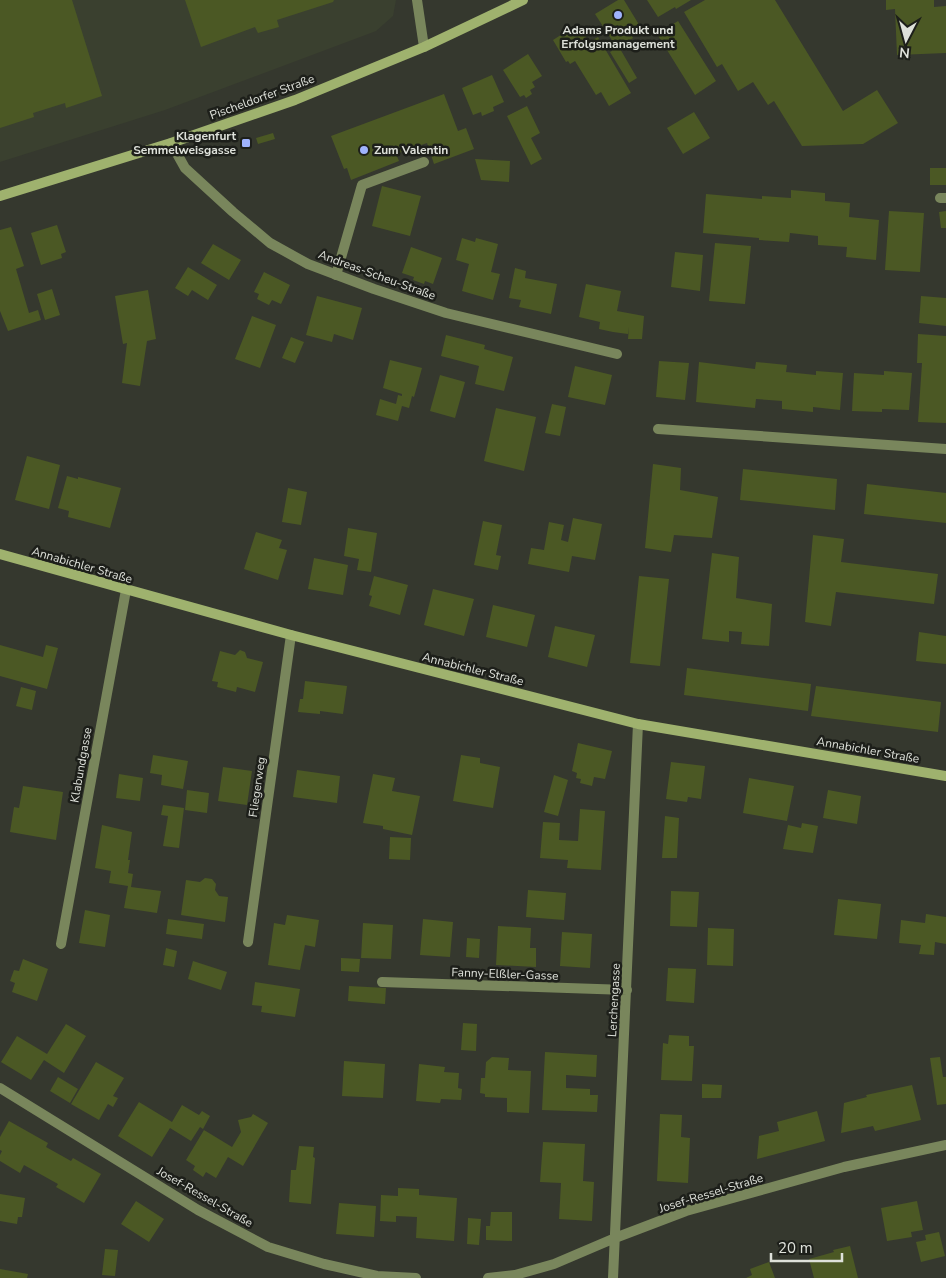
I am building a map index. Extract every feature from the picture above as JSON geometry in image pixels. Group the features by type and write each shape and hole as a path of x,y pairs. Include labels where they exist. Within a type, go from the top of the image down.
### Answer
{"street":[{"path":"417,0 424,47"},
{"name":"Pischeldorfer Straße","path":"0,196 171,143 295,100 424,47 523,0"},
{"name":"Andreas-Scheu-Straße","path":"171,143 185,168 233,212 270,242 308,264 374,289 446,312 617,354"},
{"path":"336,275 362,185 424,162"},
{"path":"658,429 946,449"},
{"name":"Annabichler Straße","path":"0,554 291,635 638,724 946,776"},
{"name":"Klabundgasse","path":"61,944 126,590"},
{"name":"Fliegerweg","path":"248,942 291,635"},
{"name":"Lerchengasse","path":"613,1278 638,724"},
{"name":"Fanny-Elßler-Gasse","path":"382,982 627,990"},
{"name":"Josef-Ressel-Straße","path":"0,1088 198,1210 268,1247 324,1264 377,1277 416,1278"},
{"name":"Josef-Ressel-Straße","path":"488,1278 515,1275 554,1264 615,1238 695,1209 844,1167 946,1145"}],"shaded area":[{"path":"0,0 396,0 393,16 376,31 165,110 0,162"}],"building":[{"path":"0,0 72,0 102,96 66,108 65,103 33,113 34,117 0,128"},
{"path":"185,0 334,0 333,2 277,20 279,27 258,33 255,27 201,47"},
{"path":"618,0 624,0 641,28 631,34 633,38 622,45 620,42 615,45 595,14"},
{"path":"647,0 691,0 658,17"},
{"path":"705,0 775,0 843,111 877,90 898,123 863,144 802,146 774,101 768,105 753,82 738,91 722,64 717,67 684,12"},
{"path":"886,0 934,0 934,7 946,6 946,53 897,55 895,9 886,10"},
{"path":"678,21 716,81 695,95 657,34"},
{"path":"578,24 589,42 598,37 631,93 609,106 601,92 596,95 575,61 570,64 568,61 566,62 553,40"},
{"path":"619,47 637,78 629,83 610,52"},
{"path":"528,54 542,76 532,82 535,87 530,90 532,94 526,98 524,95 520,97 503,70"},
{"path":"492,75 504,102 493,107 494,111 482,116 481,112 473,115 462,88"},
{"path":"444,94 458,131 466,128 474,149 434,164 427,143 396,154 399,161 351,180 347,168 344,169 331,136"},
{"path":"527,106 540,133 531,138 542,159 531,165 507,116"},
{"path":"694,112 710,138 683,154 667,128"},
{"path":"273,133 275,139 258,144 256,138"},
{"path":"475,159 510,161 509,182 481,180"},
{"path":"930,168 946,168 946,185 930,185"},
{"path":"382,186 421,196 410,236 372,226"},
{"path":"791,190 825,193 825,201 850,203 849,217 879,220 876,260 846,257 847,247 818,245 818,236 790,233 789,242 703,233 706,194 762,199 762,196 791,198"},
{"path":"889,211 924,213 920,272 885,270"},
{"path":"946,211 946,228 941,228 939,212"},
{"path":"57,225 66,252 61,254 62,258 41,265 31,233"},
{"path":"11,227 24,266 16,269 29,313 38,310 41,320 8,331 0,311 0,230"},
{"path":"462,238 475,242 476,238 498,244 491,272 500,274 493,300 462,291 469,264 456,260"},
{"path":"715,243 751,246 745,304 709,301"},
{"path":"213,244 241,260 229,280 201,263"},
{"path":"411,247 442,258 433,284 425,281 424,284 413,280 414,277 402,273"},
{"path":"675,252 703,255 700,291 671,287"},
{"path":"188,267 217,285 208,300 192,290 188,296 175,288"},
{"path":"515,268 526,271 525,278 557,284 551,314 519,307 521,300 509,298"},
{"path":"264,272 290,285 281,304 272,300 269,305 257,299 259,294 254,292"},
{"path":"586,284 621,291 617,311 644,316 642,339 628,339 629,327 628,334 613,332 599,329 600,322 579,317"},
{"path":"52,289 60,315 45,320 37,294"},
{"path":"148,290 156,339 147,341 140,386 122,383 127,343 123,344 115,296"},
{"path":"317,296 362,308 353,340 334,334 332,342 306,335"},
{"path":"921,296 946,298 946,326 919,323"},
{"path":"252,316 276,325 260,368 235,359"},
{"path":"918,334 946,336 946,423 918,422 922,363 917,363"},
{"path":"446,335 485,345 484,349 513,357 504,391 475,384 479,366 441,356"},
{"path":"291,337 304,342 295,363 282,358"},
{"path":"390,360 422,368 414,397 412,396 409,408 402,406 398,421 376,415 380,399 396,404 398,395 402,396 402,394 383,388"},
{"path":"659,361 689,363 685,400 656,397"},
{"path":"699,362 755,369 756,362 787,365 786,372 816,375 816,371 843,373 840,410 813,407 813,412 782,409 782,401 756,399 755,408 696,402"},
{"path":"575,366 612,375 605,405 568,397"},
{"path":"884,371 912,373 909,410 882,409 882,412 852,411 854,373 884,375"},
{"path":"440,375 465,382 455,418 430,411"},
{"path":"552,404 566,407 560,436 545,433"},
{"path":"496,408 536,417 524,471 484,461"},
{"path":"27,456 60,465 49,509 15,500"},
{"path":"653,464 681,468 680,490 718,497 712,538 674,535 671,552 645,548"},
{"path":"743,469 837,479 835,510 740,500"},
{"path":"67,476 121,488 110,528 68,517 69,511 58,508"},
{"path":"867,484 946,493 946,523 864,514"},
{"path":"288,488 307,492 301,525 282,522"},
{"path":"573,518 602,524 595,560 572,556 569,572 528,564 531,548 544,550 549,522 564,525 561,540 568,542"},
{"path":"483,521 502,525 496,555 501,556 498,570 474,565"},
{"path":"348,528 377,533 371,572 357,570 359,559 344,556"},
{"path":"256,532 282,540 279,548 287,550 278,580 244,569"},
{"path":"813,535 844,539 841,562 938,574 934,604 836,592 831,626 805,622"},
{"path":"712,553 739,557 736,598 772,604 769,646 741,644 742,632 729,631 729,642 702,639"},
{"path":"314,558 348,565 343,595 308,589"},
{"path":"374,576 408,585 400,615 369,606 372,596 369,595"},
{"path":"639,576 669,579 660,666 630,663"},
{"path":"433,589 474,599 464,636 424,625"},
{"path":"493,605 535,615 527,647 486,637"},
{"path":"555,626 595,635 587,667 548,657"},
{"path":"919,632 946,636 946,664 916,661"},
{"path":"0,645 43,657 46,645 58,648 47,689 0,676"},
{"path":"240,650 245,652 247,658 263,662 255,692 237,687 236,692 217,687 218,682 212,681 220,651 235,655"},
{"path":"687,668 811,684 808,711 684,695"},
{"path":"305,681 347,686 343,714 320,711 320,714 298,712 300,699 303,699"},
{"path":"816,686 941,702 938,732 811,716"},
{"path":"21,687 36,691 32,710 16,706"},
{"path":"578,743 612,751 605,779 594,777 592,786 580,783 581,779 576,778 577,773 572,771"},
{"path":"153,755 188,761 183,789 161,785 162,775 150,773"},
{"path":"461,755 480,758 480,763 500,767 493,808 453,801"},
{"path":"671,762 705,766 701,799 688,797 687,802 666,799"},
{"path":"223,767 252,771 247,805 218,801"},
{"path":"297,770 340,776 337,803 293,797"},
{"path":"119,774 143,778 140,801 116,798"},
{"path":"373,774 395,778 392,791 420,796 412,835 383,829 383,826 363,823"},
{"path":"554,775 568,780 558,816 544,812"},
{"path":"749,778 794,786 787,821 743,813"},
{"path":"23,786 63,792 56,840 10,832 14,807 19,808"},
{"path":"187,790 209,793 207,813 185,810"},
{"path":"828,790 861,796 857,824 823,818"},
{"path":"163,805 184,808 179,848 163,846 168,816 161,815"},
{"path":"580,809 605,811 601,870 567,868 568,860 540,858 543,822 560,823 559,840 578,841"},
{"path":"665,816 679,818 677,858 662,858"},
{"path":"802,823 818,826 813,853 783,849 788,825 801,828"},
{"path":"102,825 132,832 128,860 130,860 128,873 133,874 131,887 161,891 157,913 124,908 128,886 109,883 111,871 95,868"},
{"path":"390,837 411,838 410,860 389,859"},
{"path":"205,878 212,879 216,884 215,890 219,896 228,897 225,922 181,915 186,880 200,882"},
{"path":"528,890 566,893 564,920 526,917"},
{"path":"671,891 699,892 697,927 670,926"},
{"path":"838,899 881,904 877,939 834,935"},
{"path":"85,910 110,915 105,947 79,943"},
{"path":"926,914 946,917 946,944 935,942 934,955 919,954 921,945 899,943 901,920 925,923"},
{"path":"287,915 319,920 315,947 305,945 300,970 268,965 274,923 285,925"},
{"path":"168,919 204,924 202,939 166,934"},
{"path":"423,919 453,922 450,957 420,955"},
{"path":"363,923 393,925 391,959 361,958"},
{"path":"498,926 531,928 530,948 536,948 536,967 496,965"},
{"path":"708,928 734,929 733,966 707,965"},
{"path":"562,932 592,934 590,968 560,966"},
{"path":"467,938 480,939 479,958 466,957"},
{"path":"166,948 177,951 174,967 163,965"},
{"path":"341,958 360,959 359,972 341,971"},
{"path":"23,959 48,969 37,1001 12,992 15,983 10,981 14,970 19,971"},
{"path":"193,961 227,972 221,990 188,979"},
{"path":"668,968 696,969 694,1003 666,1001"},
{"path":"255,982 300,989 295,1017 261,1012 262,1006 252,1005"},
{"path":"349,986 386,988 385,1004 348,1001"},
{"path":"463,1023 477,1024 476,1051 461,1050"},
{"path":"66,1024 86,1036 64,1073 44,1060 31,1080 1,1062 17,1036 47,1054"},
{"path":"669,1035 689,1036 689,1046 694,1046 692,1081 661,1080 663,1043 668,1044"},
{"path":"545,1052 597,1055 596,1077 566,1075 566,1088 590,1089 590,1095 598,1095 597,1112 542,1110"},
{"path":"492,1057 509,1058 508,1070 531,1071 529,1113 507,1112 507,1098 485,1097 485,1094 480,1093 481,1078 485,1078 486,1062"},
{"path":"940,1057 943,1077 946,1077 946,1104 937,1105 930,1058"},
{"path":"344,1061 385,1064 383,1098 342,1096"},
{"path":"96,1062 124,1078 113,1096 118,1098 113,1107 108,1104 99,1120 71,1104"},
{"path":"419,1064 445,1067 444,1072 459,1073 458,1088 462,1089 461,1100 441,1099 440,1103 416,1101"},
{"path":"58,1077 78,1089 70,1103 50,1091"},
{"path":"702,1084 722,1085 721,1098 702,1098"},
{"path":"912,1085 921,1120 875,1131 873,1126 841,1133 844,1103 867,1097 866,1095"},
{"path":"139,1102 172,1122 182,1105 199,1115 202,1111 210,1116 203,1129 200,1127 191,1141 170,1128 152,1157 118,1136"},
{"path":"817,1111 825,1141 757,1159 759,1136 779,1131 777,1122"},
{"path":"253,1114 268,1123 243,1166 228,1157 216,1178 206,1172 203,1177 193,1170 195,1166 186,1160 204,1130 232,1147 241,1132 238,1120 251,1117"},
{"path":"660,1114 682,1115 681,1137 690,1138 688,1183 657,1181"},
{"path":"9,1121 48,1143 46,1147 71,1161 73,1158 101,1174 84,1203 56,1187 58,1184 24,1165 20,1173 0,1161 2,1151 0,1150 0,1137"},
{"path":"543,1142 585,1144 583,1181 594,1182 592,1221 559,1219 561,1183 540,1182"},
{"path":"299,1146 314,1147 313,1157 315,1158 311,1204 289,1202 291,1170 296,1170"},
{"path":"398,1188 419,1189 419,1195 457,1198 454,1241 416,1238 417,1217 396,1216 396,1222 380,1221 381,1195 398,1196"},
{"path":"0,1194 25,1198 22,1217 18,1217 17,1224 0,1221"},
{"path":"136,1201 164,1219 149,1242 121,1224"},
{"path":"917,1201 923,1230 911,1232 912,1237 887,1241 881,1208"},
{"path":"339,1203 376,1206 374,1237 336,1234"},
{"path":"491,1212 512,1212 512,1241 486,1240 486,1226 490,1226"},
{"path":"468,1218 481,1219 479,1245 467,1244"},
{"path":"939,1232 945,1256 921,1262 916,1242 926,1240 925,1235"},
{"path":"850,1246 858,1278 814,1278 809,1259"},
{"path":"105,1249 118,1250 115,1276 102,1275"},
{"path":"769,1262 775,1278 746,1278 752,1275 750,1269"},
{"path":"0,1269 28,1274 27,1278 0,1278"}],"place":[{"name":"Adams Produkt und Erfolgsmanagement","path":"618,15"},
{"name":"Klagenfurt Semmelweisgasse","path":"246,143"},
{"name":"Zum Valentin","path":"364,150"}]}
